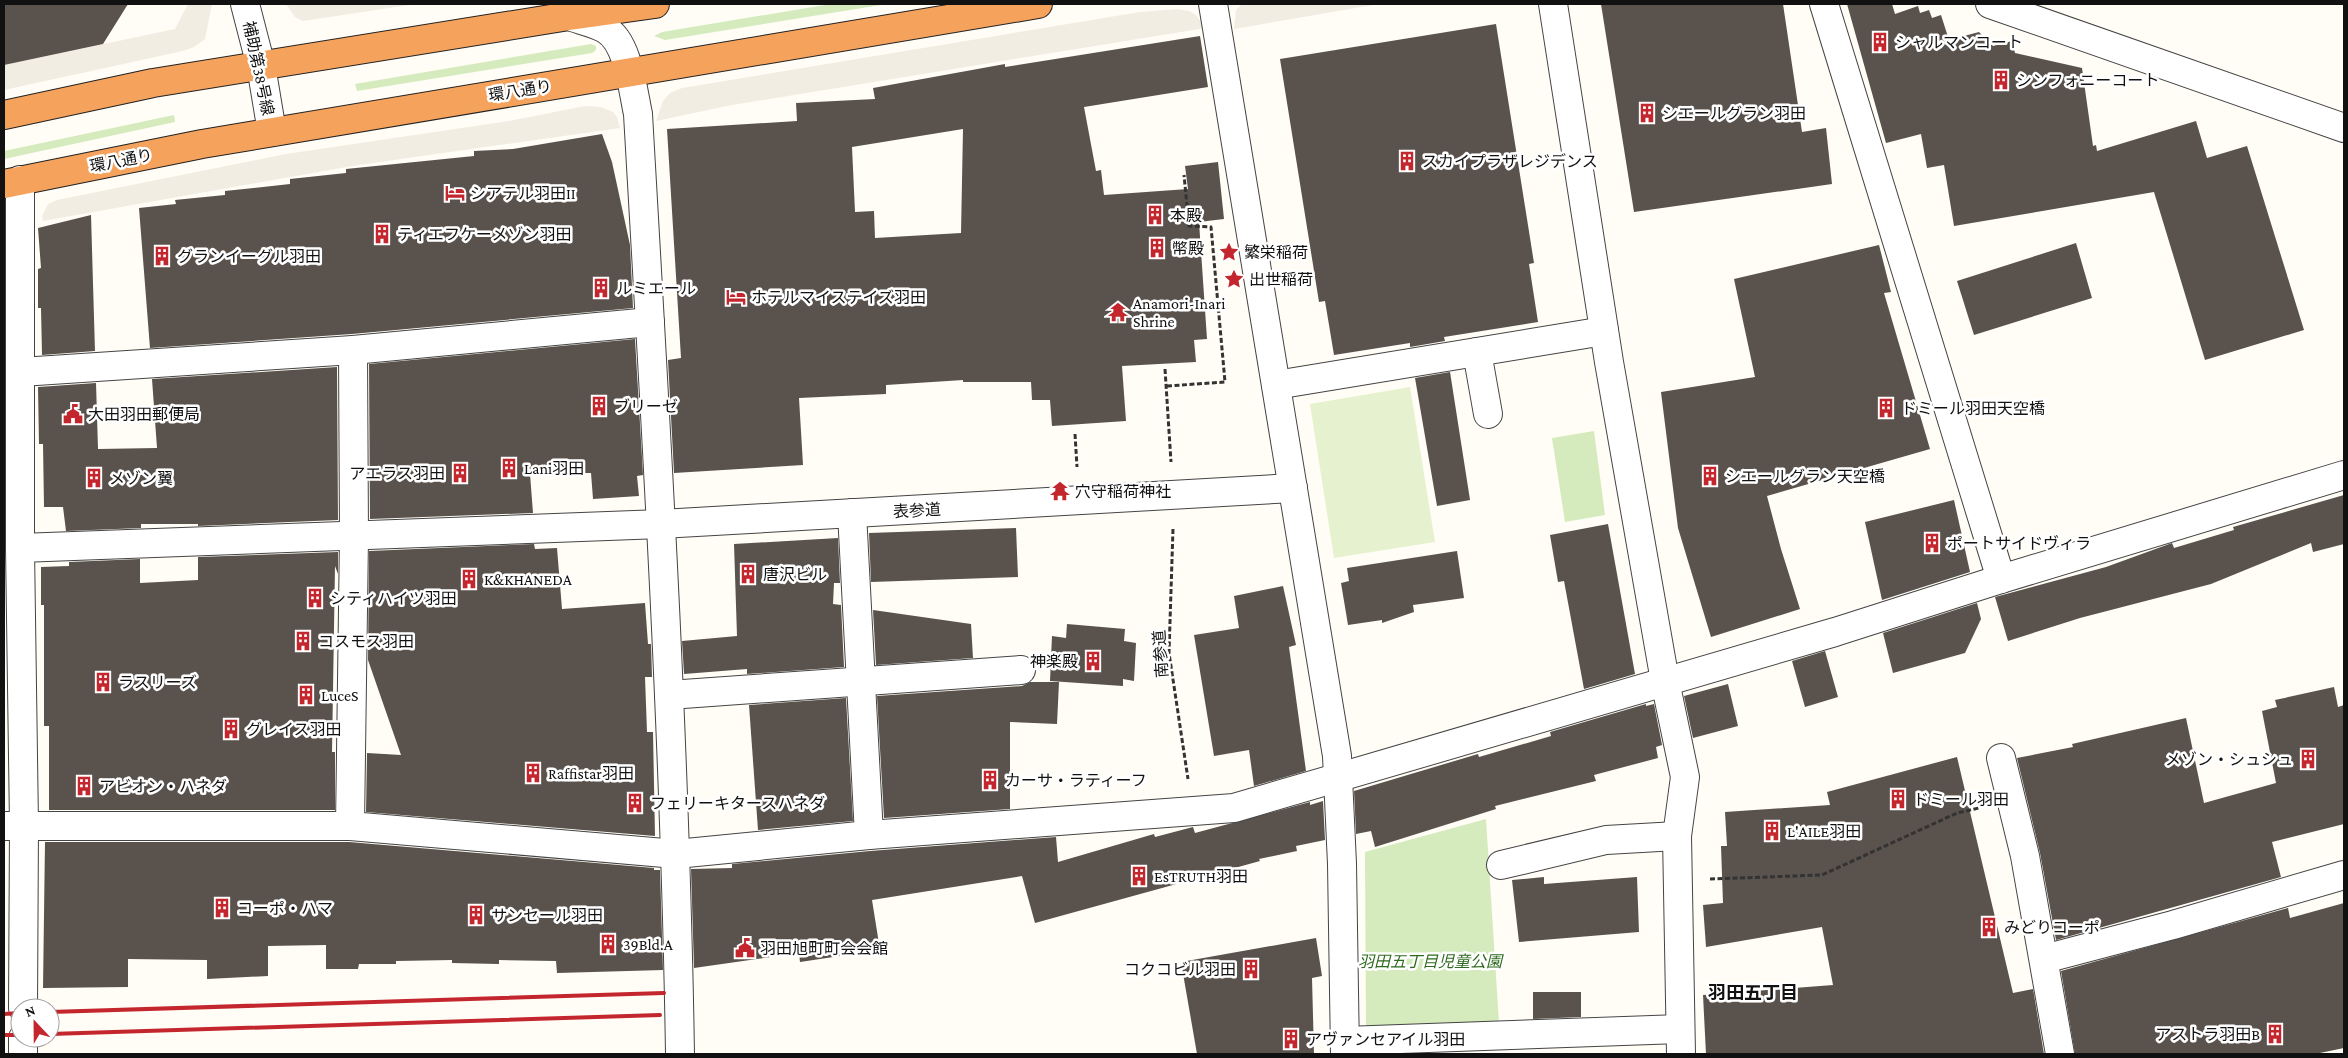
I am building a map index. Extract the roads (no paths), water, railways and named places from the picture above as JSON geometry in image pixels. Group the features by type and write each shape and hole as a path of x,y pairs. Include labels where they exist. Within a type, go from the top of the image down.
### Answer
{"highway":[{"path":"4,115 153,83 569,16 655,4"},
{"name":"環八通り","path":"12,182 202,144 1038,4"}],"street":[{"name":"補助第38号線","path":"244,4 261,66 272,132"},
{"path":"1213,4 1339,777 1345,1048 1681,1041 1677,836 1685,777 1665,681 1604,331 1553,4"},
{"path":"1824,4 2001,579"},
{"path":"1990,4 2344,128"},
{"path":"569,16 606,29 620,44 630,73 638,114 662,524 676,854 680,1054"},
{"path":"12,182 21,372 20,548 14,825 23,998"},
{"path":"21,372 353,350 650,322"},
{"path":"1276,385 1604,331"},
{"path":"350,826 354,536 353,350"},
{"path":"1477,352 1488,414"},
{"path":"14,825 350,826 676,854 869,835 1234,808 1835,632 2001,579 2344,475"},
{"name":"表参道","path":"20,548 662,524 1293,488"},
{"path":"852,513 869,835"},
{"path":"669,695 1021,670"},
{"path":"2002,758 2025,856 2060,1054"},
{"path":"1500,865 1606,840 1677,836"},
{"path":"2044,959 2173,925 2344,875"}],"railway":[{"path":"60,1012 664,993"},
{"path":"4,1014 10,1014"},
{"path":"60,1034 660,1015"},
{"path":"4,1035 10,1035"}],"place":[{"name":"シャルマンコート","path":"1880,42"},
{"name":"シンフォニーコート","path":"2001,80"},
{"name":"シエールグラン羽田","path":"1647,113"},
{"name":"スカイプラザレジデンス","path":"1407,161"},
{"name":"シアテル羽田II","path":"455,193"},
{"name":"本殿","path":"1155,215"},
{"name":"ティエフケーメゾン羽田","path":"382,234"},
{"name":"幣殿","path":"1157,248"},
{"name":"繁栄稲荷","path":"1229,252"},
{"name":"グランイーグル羽田","path":"162,256"},
{"name":"出世稲荷","path":"1234,279"},
{"name":"ルミエール","path":"601,288"},
{"name":"ホテルマイステイズ羽田","path":"736,297"},
{"name":"Anamori-Inari Shrine","path":"1118,312"},
{"name":"ブリーゼ","path":"599,406"},
{"name":"ドミール羽田天空橋","path":"1886,408"},
{"name":"大田羽田郵便局","path":"73,414"},
{"name":"Lani羽田","path":"509,468"},
{"name":"アエラス羽田","path":"460,473"},
{"name":"シエールグラン天空橋","path":"1710,476"},
{"name":"メゾン翼","path":"94,478"},
{"name":"穴守稲荷神社","path":"1060,491"},
{"name":"ポートサイドヴィラ","path":"1932,543"},
{"name":"唐沢ビル","path":"748,574"},
{"name":"K&KHANEDA","path":"469,579"},
{"name":"シティハイツ羽田","path":"315,598"},
{"name":"コスモス羽田","path":"303,641"},
{"name":"神楽殿","path":"1093,661"},
{"name":"ラスリーズ","path":"103,682"},
{"name":"LuceS","path":"306,695"},
{"name":"グレイス羽田","path":"231,729"},
{"name":"メゾン・シュシュ","path":"2308,759"},
{"name":"Raffistar羽田","path":"533,773"},
{"name":"カーサ・ラティーフ","path":"990,780"},
{"name":"アビオン・ハネダ","path":"84,786"},
{"name":"ドミール羽田","path":"1898,799"},
{"name":"フェリーキタースハネダ","path":"635,803"},
{"name":"L'AILE羽田","path":"1772,831"},
{"name":"EsTRUTH羽田","path":"1139,876"},
{"name":"コーポ・ハマ","path":"222,908"},
{"name":"サンセール羽田","path":"476,915"},
{"name":"みどりコーポ","path":"1989,927"},
{"name":"39Bld.A","path":"608,944"},
{"name":"羽田旭町町会会館","path":"745,948"},
{"name":"コクコビル羽田","path":"1251,969"},
{"name":"アストラ羽田B","path":"2275,1034"},
{"name":"アヴァンセアイル羽田","path":"1291,1039"}],"district":[{"name":"羽田五丁目","path":"1753,993"}],"park label":[{"name":"羽田五丁目児童公園","path":"1430,961"}]}
